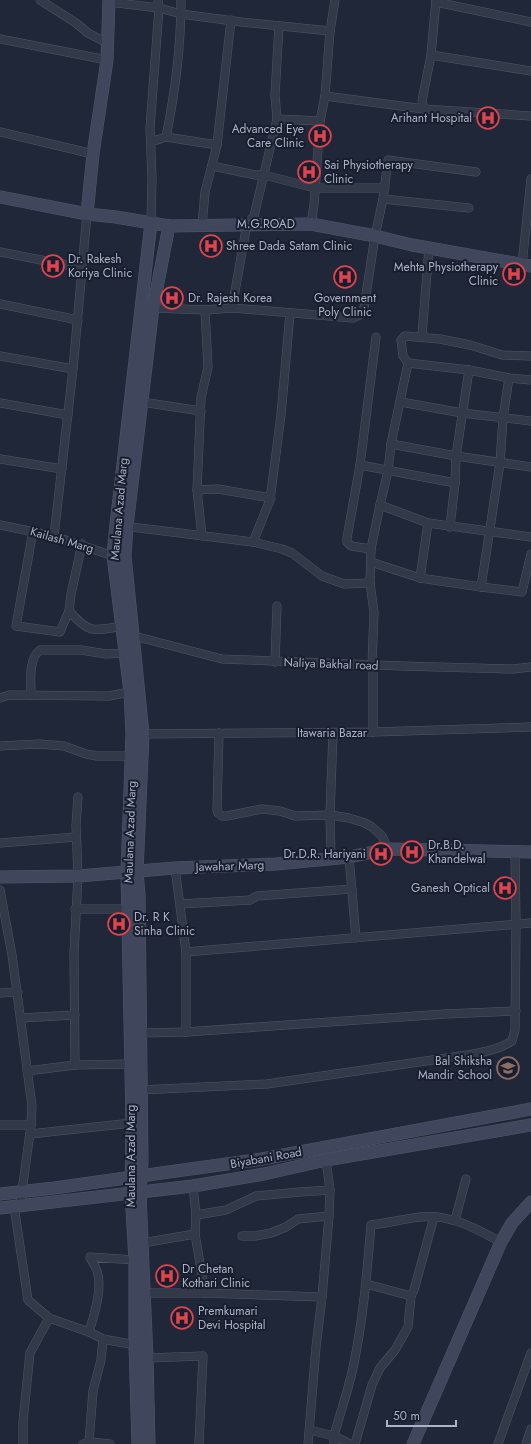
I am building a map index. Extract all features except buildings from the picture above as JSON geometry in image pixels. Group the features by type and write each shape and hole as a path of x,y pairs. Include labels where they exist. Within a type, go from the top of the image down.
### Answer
{"street":[{"path":"40,0 76,23 88,33 107,43"},
{"path":"166,137 176,79 181,0"},
{"path":"311,224 314,205 320,121 325,96 330,31 336,0"},
{"path":"54,536 73,369 93,154 107,60 109,1 158,4 181,14 330,31"},
{"path":"424,109 422,101 431,55 436,1 531,22"},
{"path":"151,223 152,141 150,128 158,4"},
{"path":"202,226 205,192 217,145 231,20"},
{"path":"232,308 247,224 254,216 277,119 275,95 279,26"},
{"path":"0,39 107,60"},
{"path":"431,55 531,71"},
{"path":"325,96 424,109 531,116"},
{"path":"277,119 320,121"},
{"path":"0,132 93,154"},
{"path":"152,141 166,137 217,145"},
{"path":"154,308 205,310 232,308 290,314 353,318 359,316 364,308 375,236 385,188 388,160 476,172"},
{"path":"212,166 256,175 264,175 315,188 385,188"},
{"path":"526,265 531,179"},
{"name":"M.G.ROAD","path":"0,197 87,214 169,226 311,224 375,236 412,245 526,265"},
{"path":"383,199 469,208"},
{"name":"Maulana Azad Marg","path":"138,734 130,692 122,626 119,556 151,223"},
{"name":"Maulana Azad Marg","path":"121,525 142,402 154,308 169,226"},
{"path":"419,337 422,335 429,248"},
{"path":"0,252 82,268"},
{"path":"0,304 78,320"},
{"path":"202,536 197,490 201,398 208,367 205,310"},
{"path":"253,542 271,498 281,415 290,314"},
{"path":"373,732 374,612 370,583 371,549 388,471 391,444 408,363 403,356 401,340 405,336 440,339 470,345 502,355 531,356"},
{"path":"371,549 351,546 347,542 347,538 360,465 376,338"},
{"path":"0,356 73,369"},
{"path":"408,363 469,370 509,378 531,380"},
{"path":"450,527 455,483 456,456 469,370"},
{"path":"481,587 500,462 503,418 509,378"},
{"path":"142,402 201,410"},
{"path":"401,402 462,413 531,421"},
{"path":"0,403 68,414"},
{"path":"391,444 456,456 531,467"},
{"path":"0,459 62,469"},
{"path":"360,465 455,483"},
{"path":"197,490 218,489 271,498"},
{"path":"380,505 428,523 531,537"},
{"path":"420,578 428,523"},
{"name":"Kailash Marg","path":"0,525 54,536 119,556"},
{"path":"121,525 253,542 292,553 322,576 332,580 344,584 370,583"},
{"path":"33,531 16,626 60,632 69,611 71,594 82,544"},
{"path":"371,562 420,578 522,592 531,554"},
{"name":"Maulana Azad Marg","path":"119,556 134,636 138,734 132,872 128,909 130,1064 132,1123 137,1176"},
{"path":"275,662 277,606"},
{"path":"69,611 81,624 96,631 122,626"},
{"name":"Naliya Bakhal road","path":"134,636 222,659 513,669 531,667"},
{"path":"31,695 33,660 36,653 40,650 81,650 106,654 126,653"},
{"path":"0,698 9,695 109,696 130,692"},
{"name":"Itawaria Bazar","path":"138,734 333,733 531,728"},
{"path":"331,859 330,815 333,733"},
{"path":"218,734 216,810 222,816 262,809 280,811 295,816 330,815 349,818 365,823 382,836 388,848"},
{"path":"0,746 39,744 64,746 86,754 97,756 138,756"},
{"path":"75,1065 74,953 75,909 78,876 76,837 78,797"},
{"path":"0,843 76,837"},
{"name":"Jawahar Marg","path":"0,877 78,876 175,868 276,864 349,857 388,848 531,852"},
{"path":"140,1090 267,1084 493,1050 512,1041 515,1030 516,1011 515,852"},
{"path":"349,857 356,938"},
{"path":"175,868 186,952 186,1032"},
{"name":"Maulana Azad Marg","path":"132,872 139,894 140,1090 136,1193 134,1345 138,1444"},
{"path":"180,904 250,900 257,896 352,888"},
{"path":"0,890 18,992 32,1106 30,1134 22,1191 17,1206 28,1300 49,1318 89,1332 103,1339 134,1345"},
{"path":"75,909 128,909"},
{"path":"186,952 531,924"},
{"path":"0,993 18,992"},
{"path":"140,1033 186,1032 437,1014 516,1011"},
{"path":"21,1018 75,1015"},
{"path":"27,1071 75,1065 130,1064"},
{"name":"Biyabani Road","path":"0,1194 54,1188 262,1159 531,1109"},
{"path":"30,1134 132,1123"},
{"name":"Biyabani Road","path":"0,1208 193,1186 264,1174 326,1160 531,1124"},
{"path":"0,1125 31,1125"},
{"path":"308,1444 329,1216 330,1190 326,1160"},
{"path":"455,1220 466,1179"},
{"path":"193,1186 196,1215 195,1234 205,1293"},
{"path":"196,1215 226,1210 256,1196 330,1190"},
{"name":"Maulana Azad Marg","path":"136,1193 142,1243 149,1444"},
{"path":"413,1444 501,1242 512,1223 531,1202"},
{"path":"242,1236 255,1236 271,1233 286,1227 298,1219 329,1216"},
{"path":"334,1440 353,1370 366,1284 371,1225 420,1216 434,1217 455,1220 501,1242"},
{"path":"355,1444 372,1385 380,1368 395,1350 408,1327 411,1296 434,1217"},
{"path":"142,1243 195,1234"},
{"path":"89,1332 95,1312 98,1289 98,1272 90,1257 135,1260"},
{"path":"366,1284 411,1296"},
{"path":"144,1293 205,1293 322,1297"},
{"path":"23,1444 23,1421 30,1353 49,1318"},
{"path":"103,1339 101,1360 93,1391 86,1443 110,1444"},
{"path":"498,1444 529,1365 531,1353"},
{"path":"147,1358 203,1356 199,1444"},
{"path":"526,1444 531,1428"},
{"path":"310,1430 334,1440 350,1444"}],"place":[{"name":"Arihant Hospital","path":"488,118"},
{"name":"Advanced Eye Care Clinic","path":"320,136"},
{"name":"Sai Physiotherapy Clinic","path":"309,172"},
{"name":"Shree Dada Satam Clinic","path":"211,246"},
{"name":"Dr. Rakesh Koriya Clinic","path":"53,266"},
{"name":"Mehta Physiotherapy Clinic","path":"514,274"},
{"name":"Government Poly Clinic","path":"345,277"},
{"name":"Dr. Rajesh Korea","path":"172,298"},
{"name":"Dr.B.D. Khandelwal","path":"412,852"},
{"name":"Dr.D.R. Hariyani","path":"381,854"},
{"name":"Ganesh Optical","path":"505,888"},
{"name":"Dr. R K Sinha Clinic","path":"119,924"},
{"name":"Bal Shiksha Mandir School","path":"508,1068"},
{"name":"Dr Chetan Kothari Clinic","path":"167,1276"},
{"name":"Premkumari Devi Hospital","path":"182,1318"}]}
